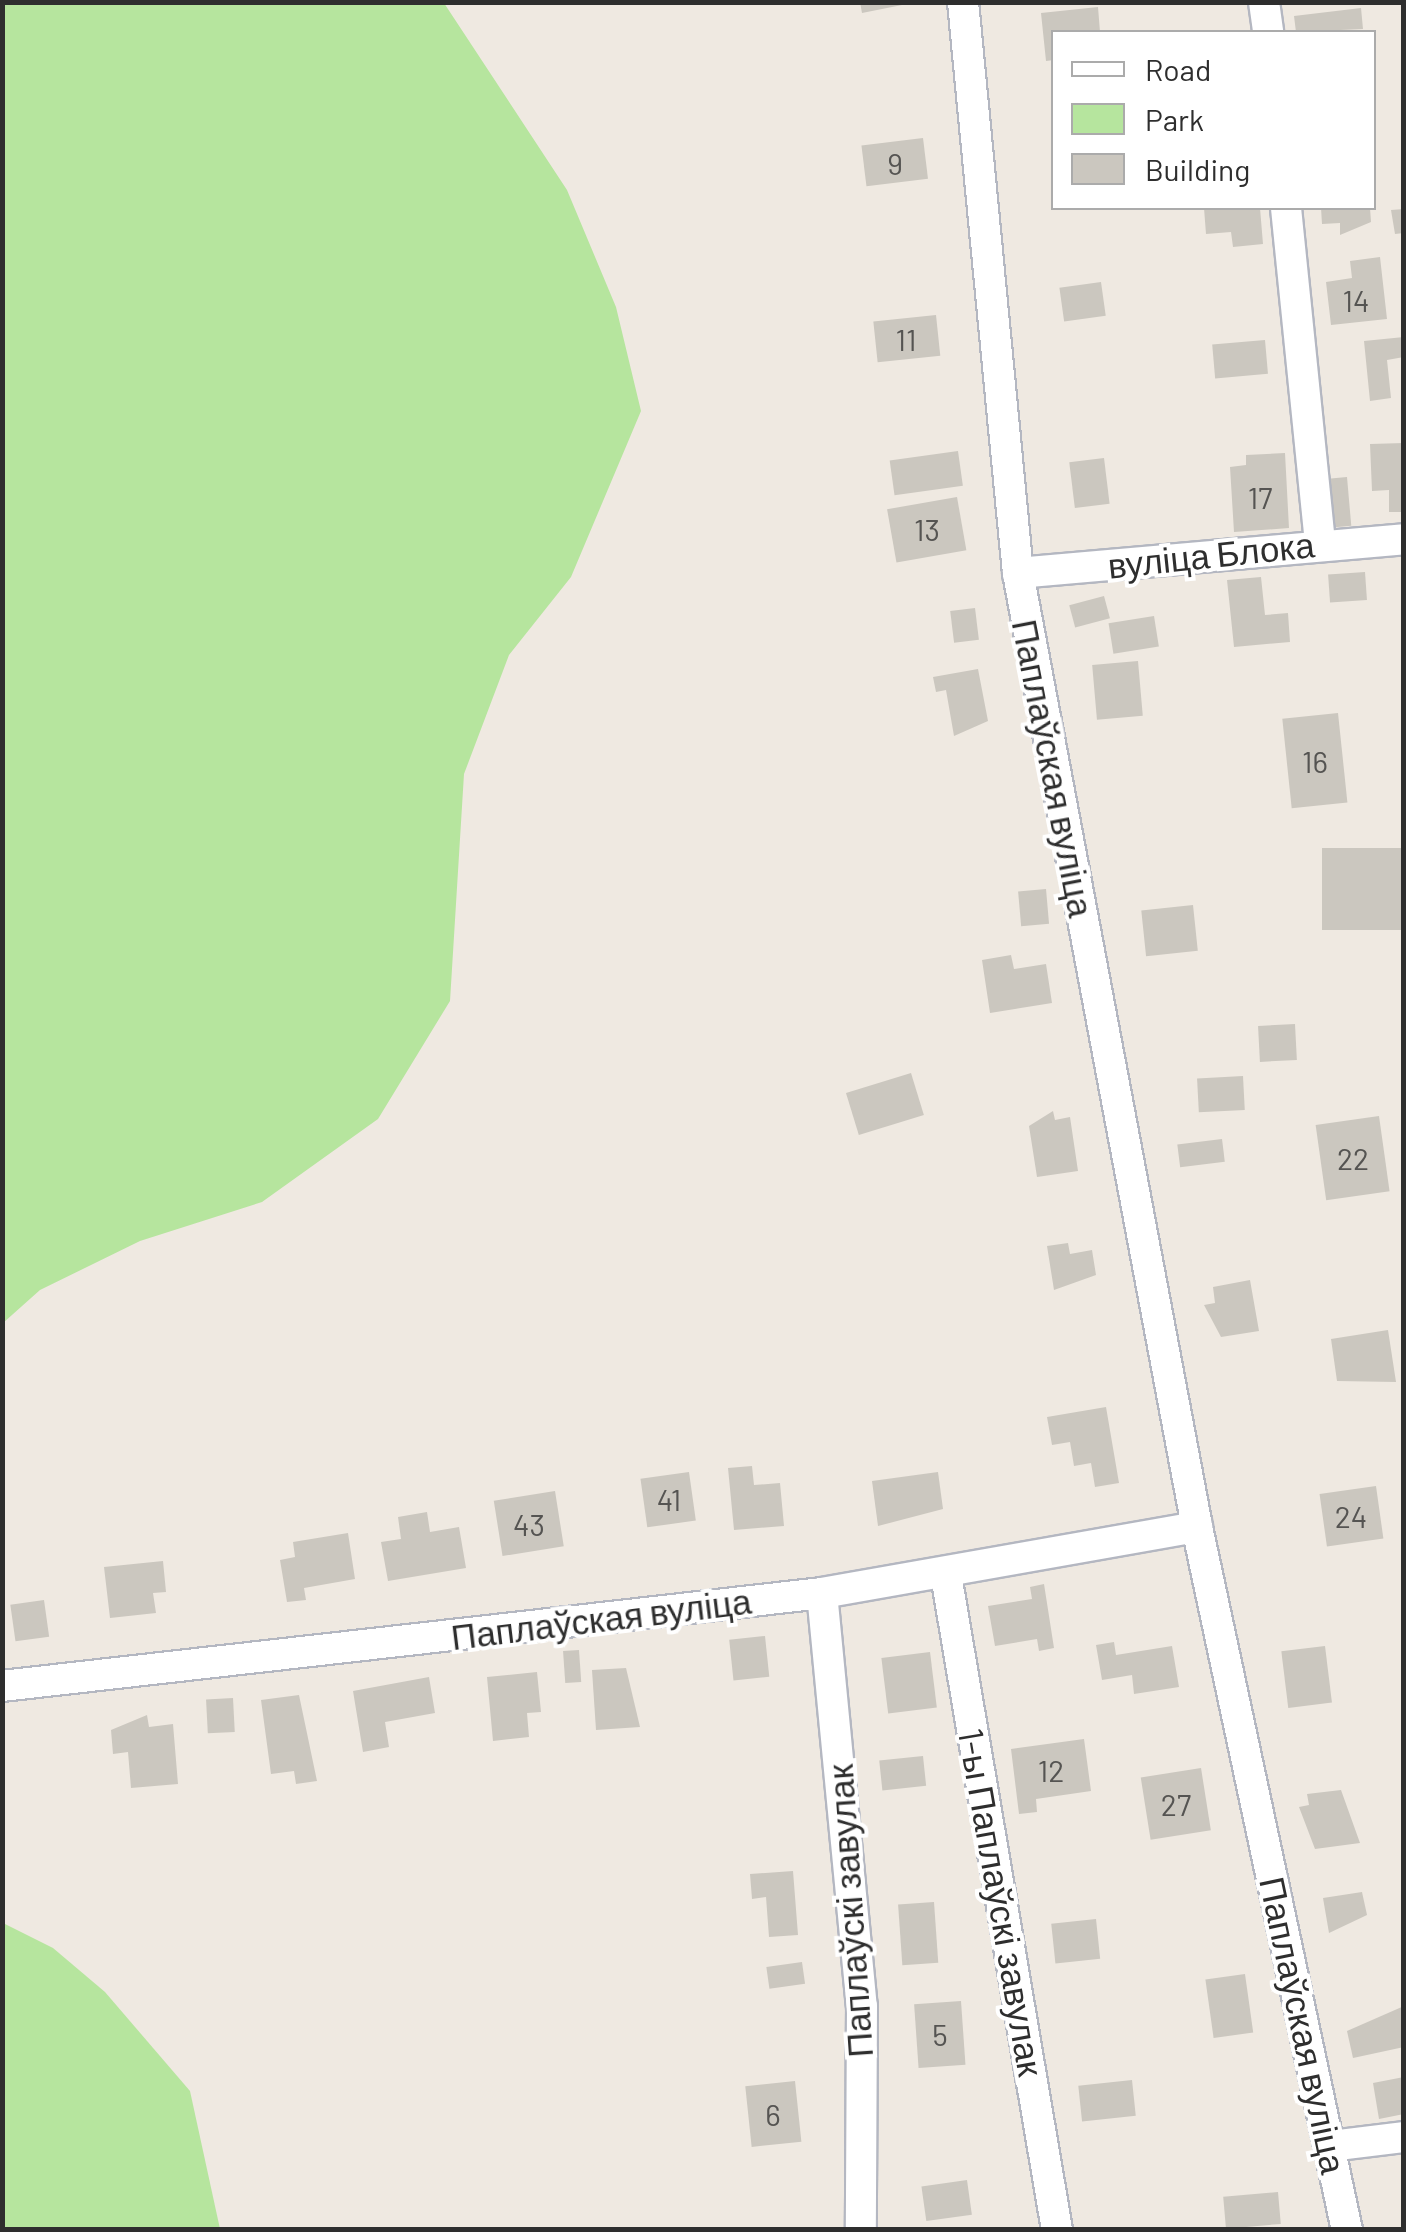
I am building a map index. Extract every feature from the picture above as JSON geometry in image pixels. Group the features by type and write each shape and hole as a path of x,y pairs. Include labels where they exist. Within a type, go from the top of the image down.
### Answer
{"street":[{"name":"Паплаўская вуліца","path":"963,2 1018,573 1197,1527 1347,2230"},
{"path":"1264,2 1268,30"},
{"path":"1286,210 1320,543"},
{"name":"вуліца Блока","path":"1018,573 1320,543 1404,539"},
{"name":"Паплаўская вуліца","path":"2,1686 822,1592 946,1575 1197,1527"},
{"name":"1-ы Паплаўскі завулак","path":"946,1575 1056,2230"},
{"name":"Паплаўскі завулак","path":"822,1592 862,2006 861,2230"},
{"path":"1330,2146 1404,2137"}],"green space":[{"path":"3,2 444,3 567,190 616,307 641,411 571,577 509,655 464,774 450,1001 378,1119 262,1202 140,1241 40,1290 3,1323"},
{"path":"3,1923 53,1948 105,1992 190,2091 220,2229 3,2229"}],"building":[{"path":"860,2 906,2 907,4 862,13"},
{"path":"1098,7 1100,30 1051,30 1051,60 1046,61 1041,13"},
{"path":"1361,8 1363,29 1296,30 1294,16"},
{"path":"923,138 928,179 866,186 861,146"},
{"path":"1404,209 1404,233 1395,234 1391,210"},
{"path":"1204,210 1260,210 1263,244 1233,247 1231,232 1206,234"},
{"path":"1321,210 1370,210 1371,222 1340,235 1340,223 1322,224"},
{"path":"1380,257 1387,319 1331,325 1326,282 1352,278 1350,261"},
{"path":"1101,282 1106,316 1064,322 1059,288"},
{"path":"936,315 940,356 878,362 873,322"},
{"path":"1404,337 1404,357 1387,360 1391,398 1370,401 1364,341"},
{"path":"1265,340 1268,374 1215,378 1212,345"},
{"path":"1404,443 1404,512 1389,512 1389,490 1372,491 1370,444"},
{"path":"958,451 963,486 895,495 890,461"},
{"path":"1285,453 1289,528 1234,532 1230,467 1246,465 1246,455"},
{"path":"1104,458 1110,504 1075,508 1069,462"},
{"path":"1347,477 1351,526 1332,527 1328,479"},
{"path":"957,497 966,550 896,563 887,509"},
{"path":"1365,572 1367,600 1330,603 1328,575"},
{"path":"1261,577 1265,615 1288,613 1290,642 1234,647 1227,580"},
{"path":"1104,596 1110,618 1075,628 1069,605"},
{"path":"975,608 979,640 954,643 950,611"},
{"path":"1154,616 1159,647 1113,654 1109,623"},
{"path":"1138,661 1143,716 1097,720 1092,665"},
{"path":"978,669 988,721 954,736 946,690 936,692 933,677"},
{"path":"1338,713 1347,803 1292,808 1282,719"},
{"path":"1322,848 1404,848 1404,930 1322,930"},
{"path":"1046,889 1049,924 1021,926 1018,891"},
{"path":"1193,905 1198,951 1146,956 1141,910"},
{"path":"1011,955 1014,969 1046,964 1052,1003 990,1013 982,960"},
{"path":"1295,1024 1297,1060 1260,1062 1258,1026"},
{"path":"911,1073 924,1115 859,1135 846,1093"},
{"path":"1243,1076 1245,1110 1199,1112 1197,1078"},
{"path":"1053,1111 1055,1120 1070,1117 1078,1171 1037,1177 1029,1126"},
{"path":"1379,1116 1390,1191 1326,1200 1316,1125"},
{"path":"1222,1139 1225,1162 1180,1167 1177,1144"},
{"path":"1068,1243 1070,1254 1092,1250 1096,1275 1054,1290 1047,1246"},
{"path":"1250,1280 1259,1331 1221,1337 1204,1305 1215,1303 1213,1287"},
{"path":"1388,1330 1396,1382 1337,1381 1331,1339"},
{"path":"1106,1407 1119,1483 1095,1487 1091,1463 1074,1466 1070,1442 1052,1445 1047,1417"},
{"path":"752,1466 754,1485 780,1483 784,1526 734,1530 728,1468"},
{"path":"689,1472 696,1521 647,1527 640,1479"},
{"path":"938,1472 943,1509 878,1526 872,1481"},
{"path":"1376,1486 1383,1538 1327,1546 1320,1494"},
{"path":"555,1491 564,1546 503,1556 494,1501"},
{"path":"427,1512 430,1532 459,1527 466,1568 388,1581 381,1542 401,1539 398,1517"},
{"path":"348,1533 355,1579 304,1588 306,1600 287,1602 280,1560 295,1557 293,1542"},
{"path":"163,1561 166,1592 153,1593 156,1613 110,1618 104,1567"},
{"path":"1044,1584 1054,1648 1039,1651 1037,1639 995,1646 988,1606 1032,1599 1030,1587"},
{"path":"44,1600 49,1637 15,1641 10,1605"},
{"path":"765,1636 769,1677 733,1681 729,1640"},
{"path":"1114,1642 1116,1655 1172,1646 1179,1687 1134,1694 1132,1675 1102,1680 1096,1645"},
{"path":"1325,1646 1332,1703 1288,1708 1281,1651"},
{"path":"579,1650 581,1682 565,1683 563,1651"},
{"path":"930,1652 937,1708 888,1714 881,1658"},
{"path":"626,1668 640,1727 596,1730 592,1670"},
{"path":"537,1672 541,1712 527,1713 529,1737 493,1741 487,1677"},
{"path":"429,1677 435,1713 385,1722 389,1747 363,1752 353,1691"},
{"path":"299,1695 317,1781 296,1784 294,1771 271,1774 261,1700"},
{"path":"233,1698 235,1732 208,1733 206,1699"},
{"path":"147,1715 149,1727 173,1724 178,1784 131,1788 128,1752 113,1754 111,1730"},
{"path":"1084,1739 1091,1791 1036,1799 1037,1812 1019,1814 1011,1749"},
{"path":"923,1756 926,1786 882,1790 879,1761"},
{"path":"1201,1768 1211,1830 1151,1840 1141,1778"},
{"path":"1341,1790 1360,1843 1315,1849 1299,1807 1309,1805 1307,1794"},
{"path":"793,1871 798,1935 769,1937 766,1897 752,1899 750,1874"},
{"path":"1362,1892 1367,1915 1329,1933 1323,1898"},
{"path":"934,1902 938,1963 902,1965 898,1905"},
{"path":"1096,1919 1100,1959 1055,1963 1051,1924"},
{"path":"802,1962 805,1984 769,1989 766,1967"},
{"path":"1245,1974 1253,2032 1214,2038 1205,1980"},
{"path":"961,2001 965,2065 919,2068 914,2004"},
{"path":"1404,2006 1404,2047 1353,2058 1347,2031"},
{"path":"1404,2077 1404,2114 1379,2119 1373,2083"},
{"path":"1132,2080 1136,2116 1082,2121 1078,2086"},
{"path":"795,2081 801,2142 752,2147 745,2086"},
{"path":"967,2180 972,2215 926,2221 921,2186"},
{"path":"1278,2192 1281,2224 1226,2229 1223,2197"}]}
